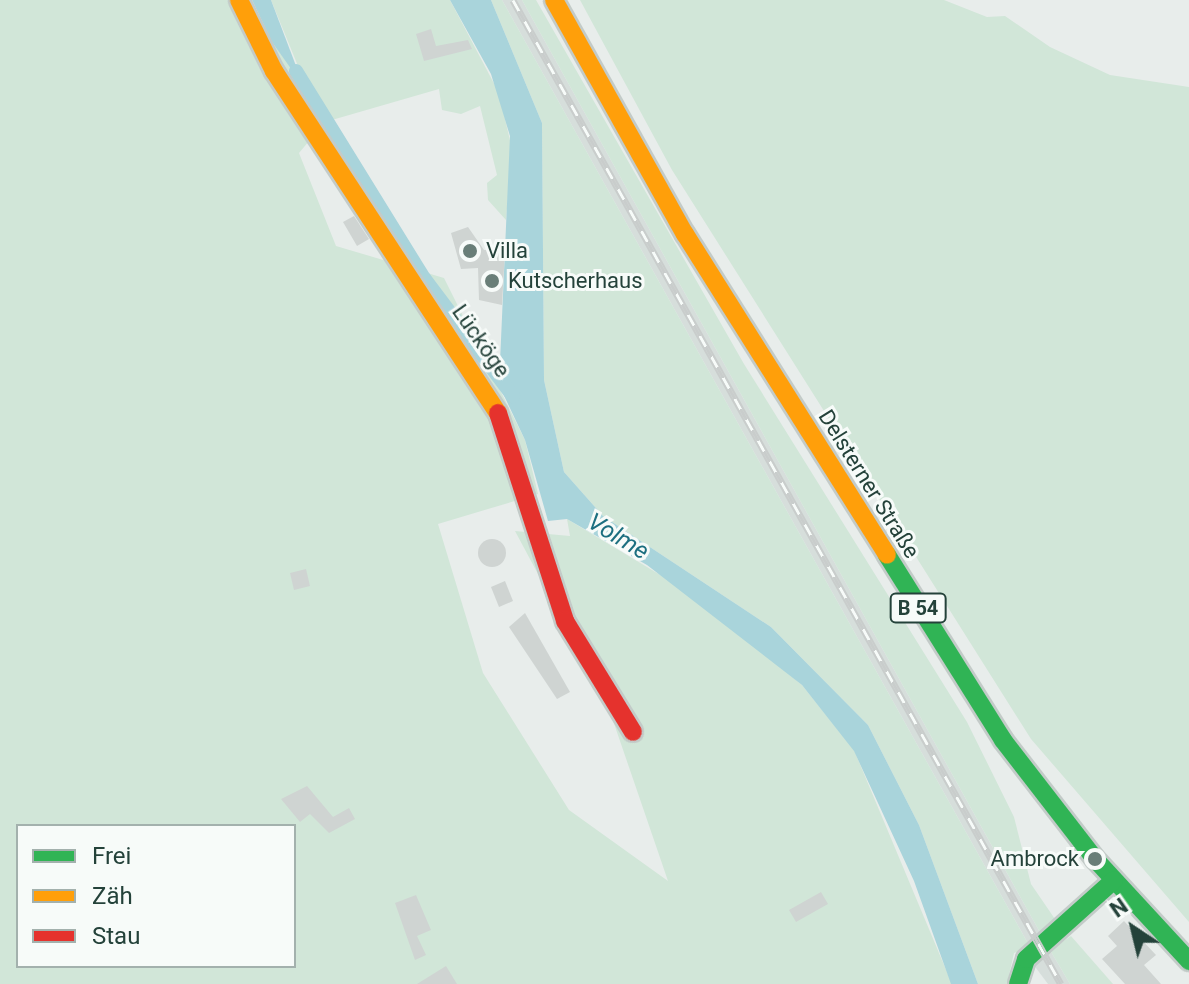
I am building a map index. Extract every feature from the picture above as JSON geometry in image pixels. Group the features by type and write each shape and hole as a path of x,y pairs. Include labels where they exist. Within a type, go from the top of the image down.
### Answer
{"main road":[{"name":"Lücköge","path":"239,0 274,71 495,403 565,621 633,732"},
{"name":"Delsterner Straße","path":"554,0 685,234 963,679 1114,880 1189,961"},
{"path":"1018,984 1026,959 1114,880"}],"shaded area":[{"path":"502,0 522,0 1042,936 1030,947"},
{"path":"1050,950 1070,984 1048,984 1033,964"}],"green space":[{"path":"0,0 252,0 262,27 300,71 271,0 450,0 499,93 512,149 506,220 488,200 487,183 497,175 480,106 461,114 442,110 439,89 325,122 299,153 336,246 444,278 525,440 538,494 438,524 483,673 569,810 668,881 607,703 515,531 570,536 567,519 692,594 802,685 854,750 952,984 0,984"},
{"path":"491,0 502,0 1030,947 1014,953 1007,984 978,984 919,825 868,725 771,627 603,516 564,472 544,380 542,123"},
{"path":"522,0 536,0 744,364 967,722 1014,817 1031,884 1057,922 1042,936"},
{"path":"580,0 944,0 987,17 1005,16 1050,47 1110,75 1189,87 1189,922 1031,739 672,170"},
{"path":"1071,936 1113,984 1070,984 1050,950"}],"water":[{"path":"252,0 271,0 304,87 272,42"},
{"name":"Volme","path":"450,0 491,0 542,123 544,380 564,472 603,516 771,627 868,725 919,825 978,984 951,984 914,881 854,751 802,685 647,565 567,519 548,521 525,440 499,385 510,136 491,74"}],"building":[{"path":"431,29 436,46 468,40 472,49 424,61 416,34"},
{"path":"354,216 369,239 357,246 343,222"},
{"path":"468,227 484,250 505,250 502,305 479,300 478,268 461,269 451,233"},
{"path":"492,539 502,543 506,553 502,563 492,567 482,563 478,553 482,543"},
{"path":"306,569 310,586 294,590 290,573"},
{"path":"505,581 513,601 499,607 491,587"},
{"path":"525,613 570,692 557,699 509,627"},
{"path":"307,786 333,817 349,808 355,819 329,833 310,814 300,822 281,799"},
{"path":"821,892 828,904 796,922 789,910"},
{"path":"416,895 431,930 417,936 426,955 415,960 395,903"},
{"path":"1124,921 1156,955 1144,965 1161,984 1125,984 1102,959 1117,946 1108,936"},
{"path":"446,966 457,984 417,984"}],"waterway":[{"path":"296,71 424,278 513,396"}],"railway":[{"path":"513,0 1061,984"}],"traffic: fast":[{"path":"887,555 1003,740 1095,859 1189,961"},
{"path":"1018,984 1026,959 1114,880"}],"traffic: slow":[{"path":"239,0 274,71 498,413"},
{"path":"554,0 685,234 887,555"}],"traffic: jam":[{"path":"498,413 565,621 633,732"}],"place":[{"name":"Villa","path":"470,251"},
{"name":"Kutscherhaus","path":"492,281"},
{"name":"Ambrock","path":"1095,859"}]}
